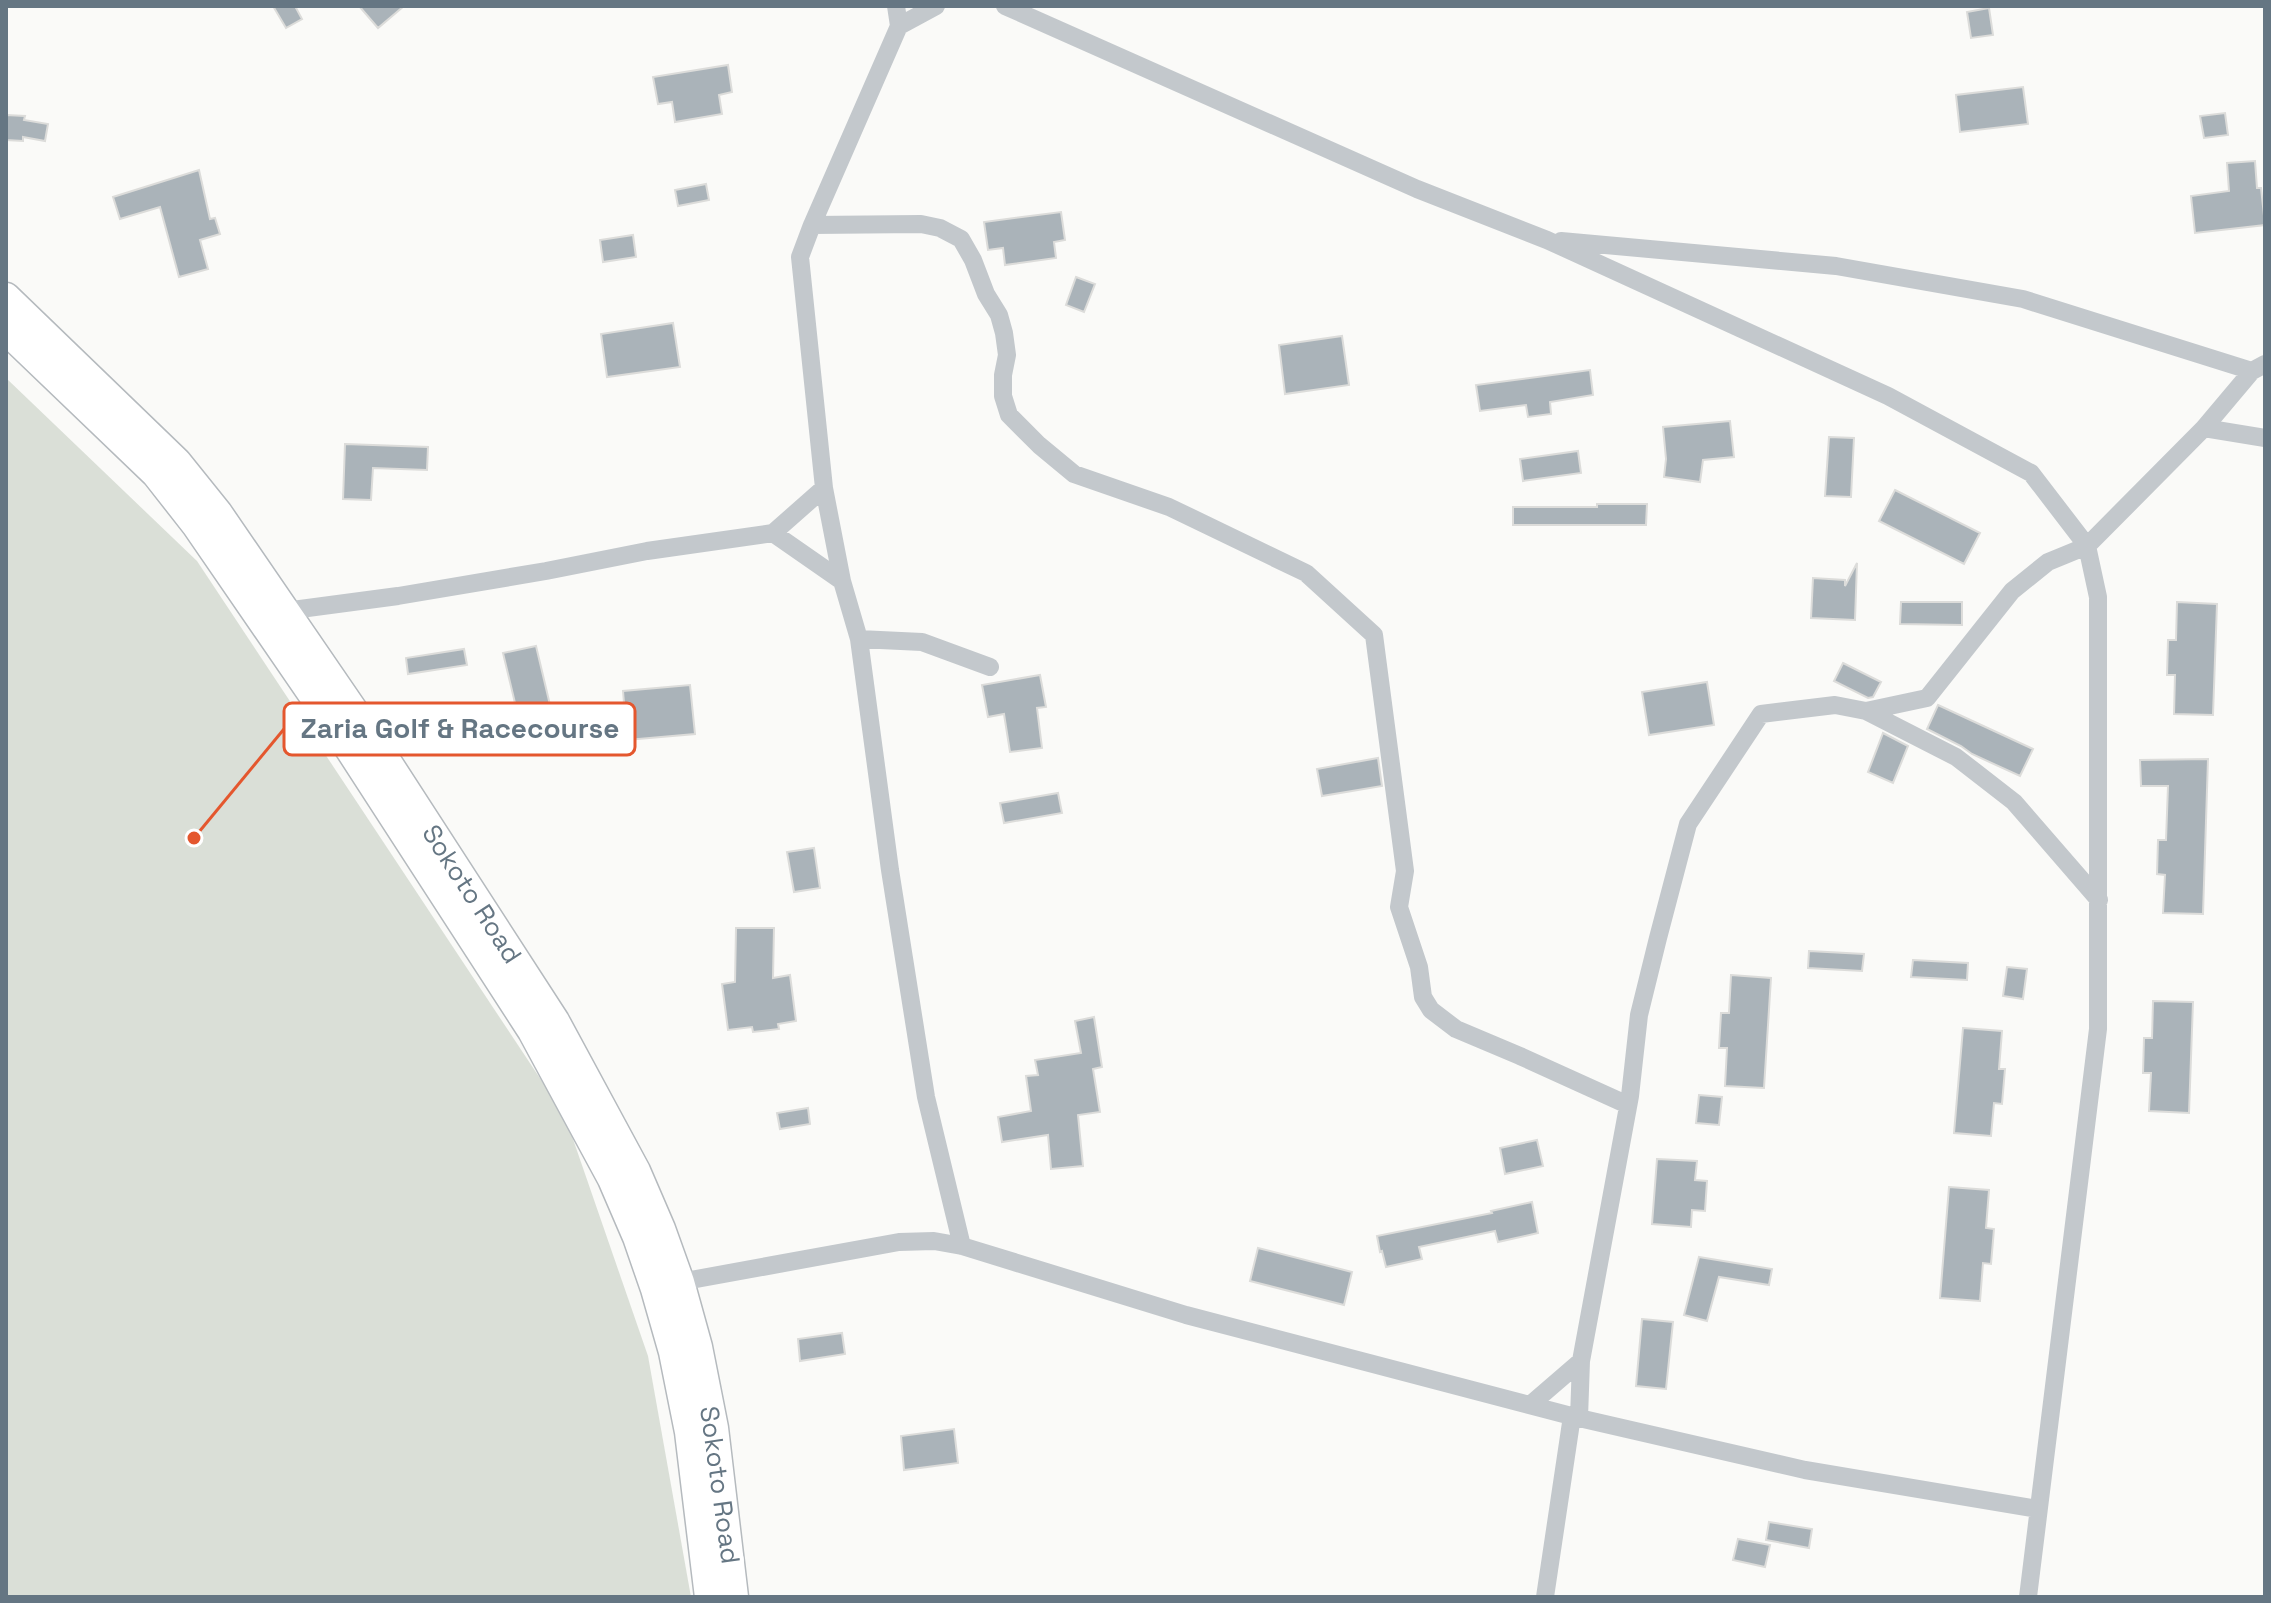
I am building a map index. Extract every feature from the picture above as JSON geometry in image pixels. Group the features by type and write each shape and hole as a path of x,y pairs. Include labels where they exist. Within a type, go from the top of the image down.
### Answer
{"main road":[{"name":"Sokoto Road","path":"6,297 177,462 218,513 364,726 555,1021 636,1171 680,1282 698,1347 714,1428 734,1597"},
{"name":"Sokoto Road","path":"6,330 156,474 196,525 341,736 532,1031 612,1179 655,1289 673,1352 689,1432 709,1597"}],"street":[{"path":"896,6 899,26 800,257 824,488 842,581 859,639 890,870 926,1097 962,1246"},
{"path":"899,26 936,6"},
{"path":"1005,6 1417,189 1547,240 1888,396 2031,473 2087,546 2098,597 2098,1029 2028,1597"},
{"path":"812,225 921,224 940,228 961,239 999,315 1004,333 1007,355 1003,396 1009,415 1039,445 1074,474 1169,507 1306,573 1374,635 1405,871 1399,907 1419,967 1423,997 1431,1010 1456,1029 1628,1105"},
{"path":"1547,240 1836,266 2023,299 2258,368 2204,428 2087,546 2048,562 2012,591 1927,698 1866,711"},
{"path":"2204,428 2265,438"},
{"path":"285,611 398,596 647,551 773,533 824,488"},
{"path":"773,533 842,581"},
{"path":"859,639 922,642 990,667"},
{"path":"1545,1597 1576,1417 1581,1361 1628,1105 1639,1015 1688,824 1761,714 1835,705 1866,711 1956,757 2014,802 2099,900"},
{"path":"680,1282 899,1242 934,1241 962,1246 1186,1315 1576,1417 1805,1470 2038,1509"},
{"path":"1530,1405 1581,1361"}],"shaded area":[{"path":"6,378 197,561 565,1116 648,1356 691,1597 6,1597"}],"building":[{"path":"273,6 295,6 302,19 286,28"},
{"path":"359,6 404,6 378,28"},
{"path":"1989,8 1993,35 1971,38 1967,12"},
{"path":"728,65 732,92 719,95 722,114 675,122 672,102 658,104 653,77"},
{"path":"2023,87 2028,124 1960,132 1956,95"},
{"path":"2225,113 2228,135 2204,138 2200,116"},
{"path":"6,115 25,116 24,120 48,124 45,141 23,137 23,141 6,140"},
{"path":"2255,161 2265,225 2195,233 2191,196 2229,191 2227,163"},
{"path":"199,170 210,219 215,218 220,234 200,240 208,269 179,277 160,207 120,219 113,197"},
{"path":"706,184 709,200 678,206 675,190"},
{"path":"1061,212 1065,240 1054,242 1056,258 1005,265 1003,248 988,250 984,222"},
{"path":"633,235 636,257 603,262 600,240"},
{"path":"1076,277 1095,284 1084,312 1066,305"},
{"path":"673,323 680,367 607,377 601,334"},
{"path":"1342,336 1349,385 1285,394 1279,345"},
{"path":"1590,370 1593,395 1550,402 1551,414 1528,417 1526,405 1480,411 1476,385"},
{"path":"1730,421 1734,457 1703,460 1700,482 1664,477 1663,427"},
{"path":"1829,437 1854,438 1851,497 1825,496"},
{"path":"345,444 428,447 427,470 373,468 371,500 343,499"},
{"path":"1578,451 1581,473 1523,481 1520,459"},
{"path":"1895,490 1980,533 1964,564 1879,521"},
{"path":"1597,504 1647,504 1646,525 1513,525 1513,507 1597,507"},
{"path":"1857,563 1855,620 1811,618 1813,578 1845,580 1845,586"},
{"path":"1901,602 1962,602 1962,625 1900,624"},
{"path":"2177,602 2217,604 2213,715 2174,714 2175,675 2167,675 2168,640 2176,640"},
{"path":"536,646 555,726 506,738 499,706 515,703 503,653"},
{"path":"464,649 467,665 408,674 406,658"},
{"path":"1843,663 1881,682 1873,697 1868,698 1834,681"},
{"path":"1040,675 1046,707 1037,708 1042,748 1010,752 1004,714 988,717 982,685"},
{"path":"1707,682 1714,725 1649,735 1642,692"},
{"path":"690,685 695,734 627,740 623,691"},
{"path":"1938,705 2033,749 2020,776 1927,729"},
{"path":"1883,733 1908,746 1893,783 1868,772"},
{"path":"1378,758 1382,786 1322,796 1317,769"},
{"path":"2208,759 2203,914 2163,913 2165,875 2157,874 2158,840 2166,840 2168,786 2141,786 2140,760"},
{"path":"1058,793 1062,813 1004,823 1000,803"},
{"path":"814,848 820,888 794,892 787,852"},
{"path":"736,928 774,928 773,978 790,975 796,1021 778,1024 779,1029 753,1032 752,1027 728,1030 722,984 735,982"},
{"path":"1809,951 1864,954 1862,971 1808,968"},
{"path":"1913,960 1968,963 1967,980 1911,977"},
{"path":"2007,967 2027,969 2023,999 2003,996"},
{"path":"1731,975 1771,978 1764,1088 1725,1086 1727,1048 1719,1048 1721,1013 1729,1013"},
{"path":"2153,1001 2193,1002 2189,1113 2149,1111 2151,1073 2143,1073 2144,1038 2152,1038"},
{"path":"1094,1017 1102,1067 1093,1069 1100,1112 1078,1115 1083,1166 1051,1169 1048,1135 1002,1142 998,1117 1031,1111 1026,1076 1038,1075 1035,1060 1081,1053 1075,1021"},
{"path":"1963,1028 2002,1031 1999,1069 2005,1069 2002,1104 1994,1103 1991,1136 1954,1133"},
{"path":"1699,1095 1722,1097 1719,1125 1696,1123"},
{"path":"808,1108 810,1124 780,1129 777,1113"},
{"path":"1537,1140 1543,1166 1505,1174 1500,1148"},
{"path":"1657,1159 1697,1161 1695,1180 1707,1181 1705,1211 1692,1210 1691,1227 1652,1224"},
{"path":"1949,1187 1989,1190 1986,1228 1994,1229 1991,1264 1983,1263 1980,1301 1940,1298"},
{"path":"1532,1202 1538,1233 1498,1242 1495,1231 1419,1247 1422,1259 1386,1267 1380,1252 1377,1236"},
{"path":"1258,1248 1352,1272 1344,1305 1250,1281"},
{"path":"1699,1257 1772,1269 1769,1285 1719,1277 1707,1321 1684,1315"},
{"path":"1642,1319 1673,1322 1666,1389 1636,1386"},
{"path":"842,1333 845,1354 800,1361 798,1339"},
{"path":"954,1429 958,1463 904,1470 901,1436"},
{"path":"1769,1522 1812,1529 1809,1548 1766,1540"},
{"path":"1738,1539 1770,1545 1765,1567 1733,1560"}],"place":[{"name":"Zaria Golf & Racecourse","path":"194,838"}]}
